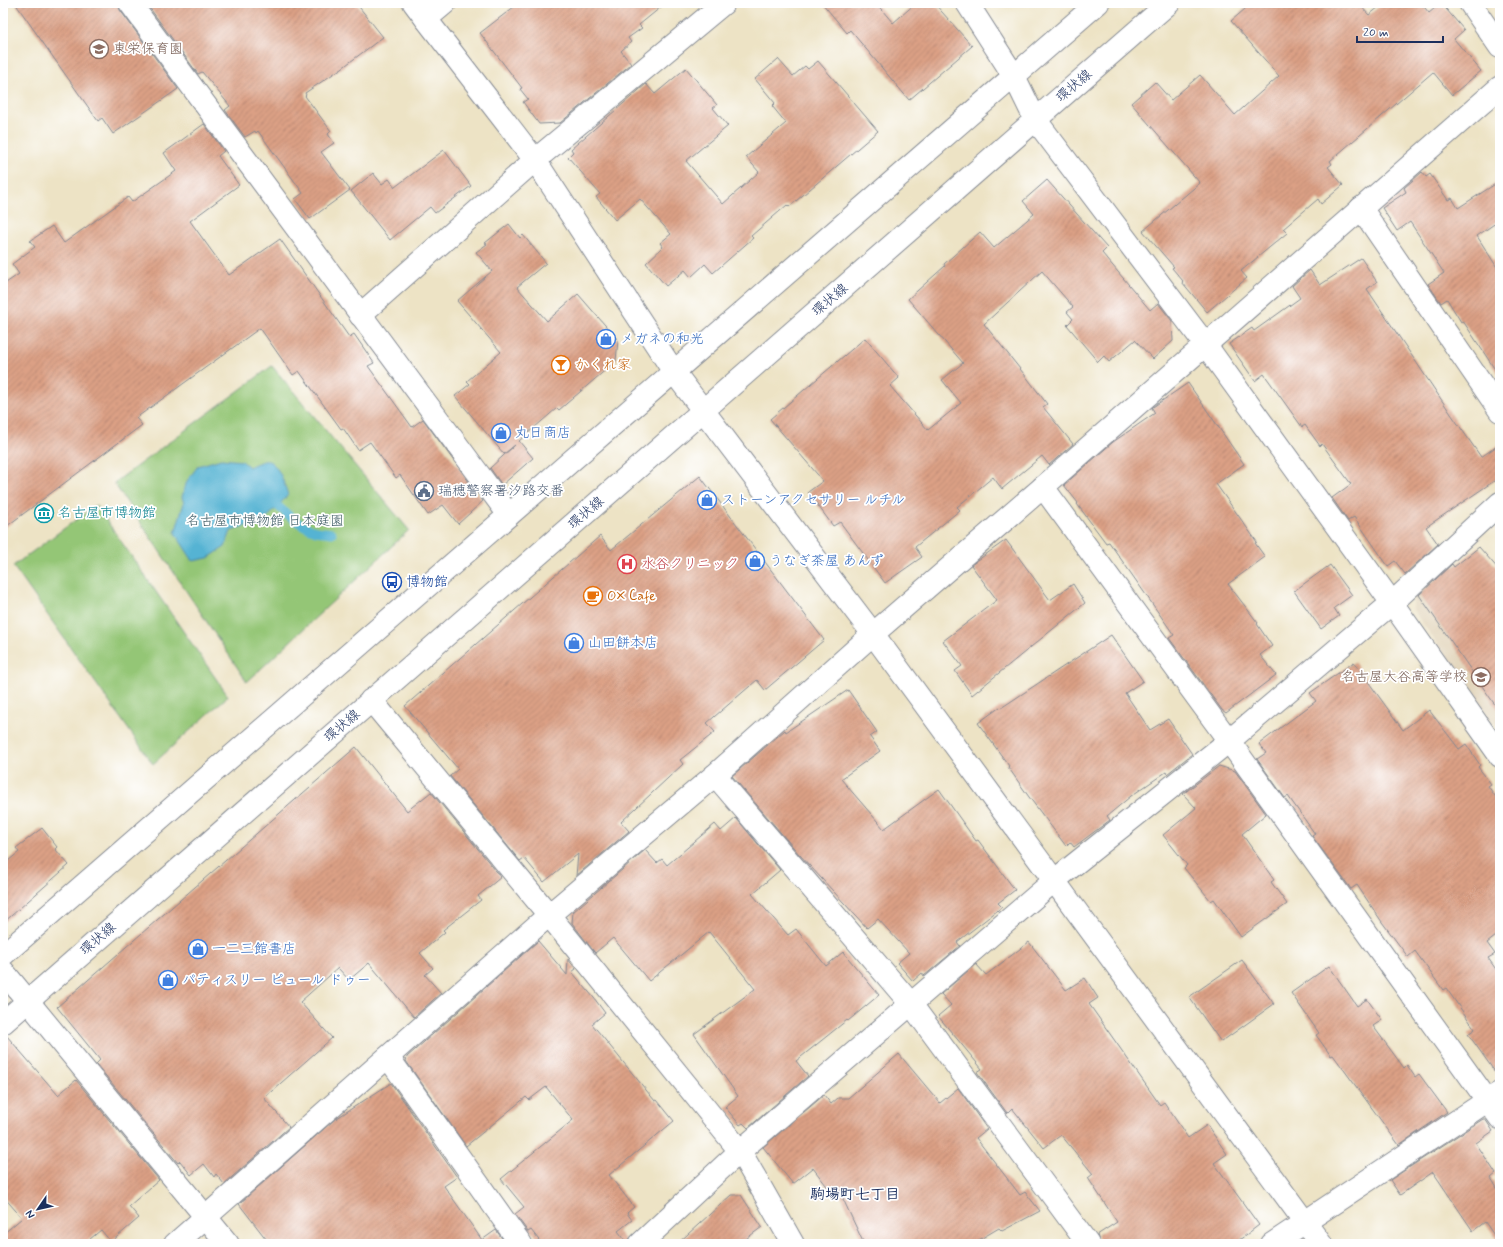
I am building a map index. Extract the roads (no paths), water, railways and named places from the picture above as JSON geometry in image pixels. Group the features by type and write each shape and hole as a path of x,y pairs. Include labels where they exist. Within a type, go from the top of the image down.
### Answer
{"street":[{"path":"130,3 509,515"},
{"path":"445,3 420,11 535,160 674,372 873,634 1321,1244"},
{"path":"360,315 535,160 724,3"},
{"path":"967,3 1014,76 1035,119 1205,344 1500,756"},
{"path":"3,955 1098,3"},
{"name":"環状線","path":"3,1023 1169,3"},
{"path":"1470,3 1500,47"},
{"path":"175,1244 549,915 715,775 873,634 1043,488 1205,344 1500,87"},
{"path":"1361,208 1500,411"},
{"path":"1043,488 1229,741 1494,1096 1500,1118"},
{"path":"640,1244 740,1151 1055,880 1229,741 1392,604 1500,503"},
{"path":"372,700 549,915 740,1151 793,1244"},
{"path":"715,775 911,1004 1088,1244"},
{"path":"3,971 228,1244"},
{"path":"388,1057 521,1244"},
{"path":"1272,1244 1494,1096"}],"water":[{"path":"221,459 242,461 249,467 262,461 269,461 277,468 288,495 266,519 231,531 225,547 208,558 193,561 175,533 184,503 182,497 187,481 198,466"}],"waterway":[{"path":"270,499 303,526 316,531 332,533"}],"place":[{"name":"東栄保育園","path":"99,49"},
{"name":"メガネの和光","path":"606,339"},
{"name":"かくれ家","path":"561,365"},
{"name":"丸日商店","path":"501,433"},
{"name":"瑞穂警察署汐路交番","path":"424,491"},
{"name":"ストーンアクセサリー ルチル","path":"707,500"},
{"name":"名古屋市博物館","path":"44,513"},
{"name":"うなぎ茶屋 あんず","path":"755,561"},
{"name":"水谷クリニック","path":"627,564"},
{"name":"博物館","path":"392,582"},
{"name":"OX Cafe","path":"593,596"},
{"name":"山田餅本店","path":"574,643"},
{"name":"名古屋大谷高等学校","path":"1481,677"},
{"name":"一二三館書店","path":"198,949"},
{"name":"パティスリー ピュール ドゥー","path":"168,980"}],"district":[{"name":"駒場町七丁目","path":"855,1195"}],"park label":[{"name":"名古屋市博物館 日本庭園","path":"265,521"}]}
